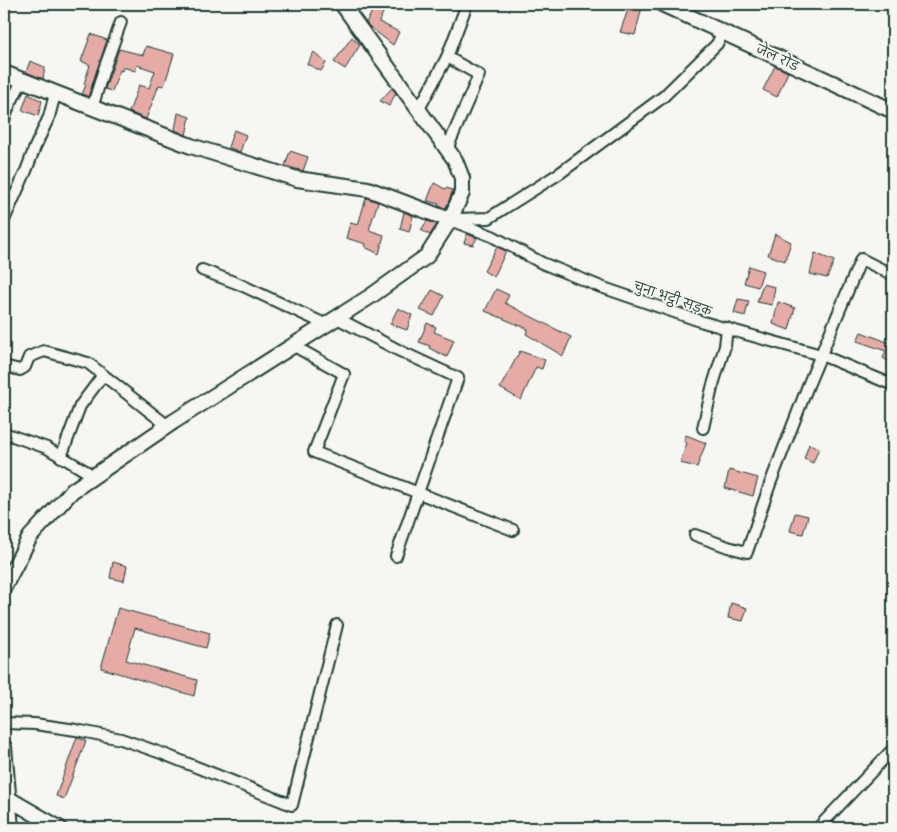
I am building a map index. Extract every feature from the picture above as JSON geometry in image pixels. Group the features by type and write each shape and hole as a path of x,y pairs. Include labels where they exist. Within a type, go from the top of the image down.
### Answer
{"street":[{"path":"4,587 30,537 72,491 168,426 371,296 427,256 450,220 462,193 462,178 455,160 342,4"},
{"path":"419,109 448,57 467,4"},
{"name":"जेल रोड","path":"662,4 684,8 723,31 893,111"},
{"path":"92,108 121,22"},
{"path":"4,73 191,146 297,179 368,189 450,220 489,218 560,173 663,97 716,44 723,31"},
{"path":"447,148 479,75 448,57"},
{"path":"4,120 22,81"},
{"path":"4,220 49,117 55,94"},
{"name":"चुना भट्ठी सड़क","path":"450,220 492,236 542,263 602,287 703,322 821,355 893,385"},
{"path":"694,535 747,552 770,484 840,306 861,258 893,275"},
{"path":"202,270 332,321 458,378 396,556"},
{"path":"703,428 712,388 725,346 727,328"},
{"path":"294,346 344,374 314,452 512,530"},
{"path":"4,366 20,370 26,367 30,357 44,352 88,363 168,426"},
{"path":"61,456 80,406 103,375"},
{"path":"4,433 47,448 94,476"},
{"path":"4,724 35,724 60,727 121,739 292,805 337,624"},
{"path":"4,747 6,798 11,828"},
{"path":"819,828 893,749"},
{"path":"6,798 59,828"}],"building":[{"path":"376,4 387,4 379,22 399,32 393,45 366,23"},
{"path":"630,4 642,7 635,35 620,32"},
{"path":"91,34 107,40 88,97 82,94 90,65 81,61"},
{"path":"352,37 360,45 345,69 334,62"},
{"path":"146,46 174,54 164,86 159,85 146,119 129,112 139,85 149,88 155,71 137,65 135,71 123,67 112,91 105,89 119,49 143,55"},
{"path":"314,52 326,63 321,71 307,64"},
{"path":"30,61 45,67 43,79 26,72"},
{"path":"775,66 788,72 777,97 763,90"},
{"path":"392,88 396,93 389,106 380,101"},
{"path":"28,94 42,101 38,116 22,110"},
{"path":"178,113 190,117 186,135 175,130"},
{"path":"234,130 246,135 240,152 228,147"},
{"path":"290,151 308,157 303,171 285,166"},
{"path":"434,183 445,189 453,190 446,208 427,201"},
{"path":"366,198 378,202 369,230 384,235 379,254 365,247 366,244 346,238 350,223 358,225"},
{"path":"404,212 413,216 409,232 400,229"},
{"path":"427,221 437,224 430,235 421,230"},
{"path":"467,234 477,238 473,245 464,243"},
{"path":"775,234 791,242 785,261 768,255"},
{"path":"497,247 506,251 494,277 484,271"},
{"path":"815,253 834,261 827,278 810,274"},
{"path":"749,266 763,271 758,287 744,283"},
{"path":"763,284 775,287 772,305 757,302"},
{"path":"496,289 509,295 505,303 571,337 563,356 526,334 528,329 485,311"},
{"path":"432,290 444,296 434,316 420,310"},
{"path":"738,299 749,301 745,316 734,313"},
{"path":"778,302 795,308 789,330 773,324"},
{"path":"398,308 412,315 407,330 390,324"},
{"path":"427,323 436,327 434,332 454,340 447,357 429,348 430,346 419,342"},
{"path":"861,332 890,343 893,336 893,358 891,363 883,358 886,351 857,341"},
{"path":"520,351 545,360 542,369 536,367 521,400 500,388"},
{"path":"686,435 706,443 697,467 680,463 687,443 684,442"},
{"path":"809,444 819,448 813,463 804,459"},
{"path":"729,470 758,478 753,496 725,488"},
{"path":"795,513 808,516 803,534 790,531"},
{"path":"113,562 127,566 124,581 110,578"},
{"path":"731,603 747,608 743,621 728,618"},
{"path":"118,608 210,633 206,648 135,628 126,660 197,680 194,696 101,668"},
{"path":"77,737 86,741 64,799 56,796"}],"waterway":[{"path":"811,828 816,824"}]}
